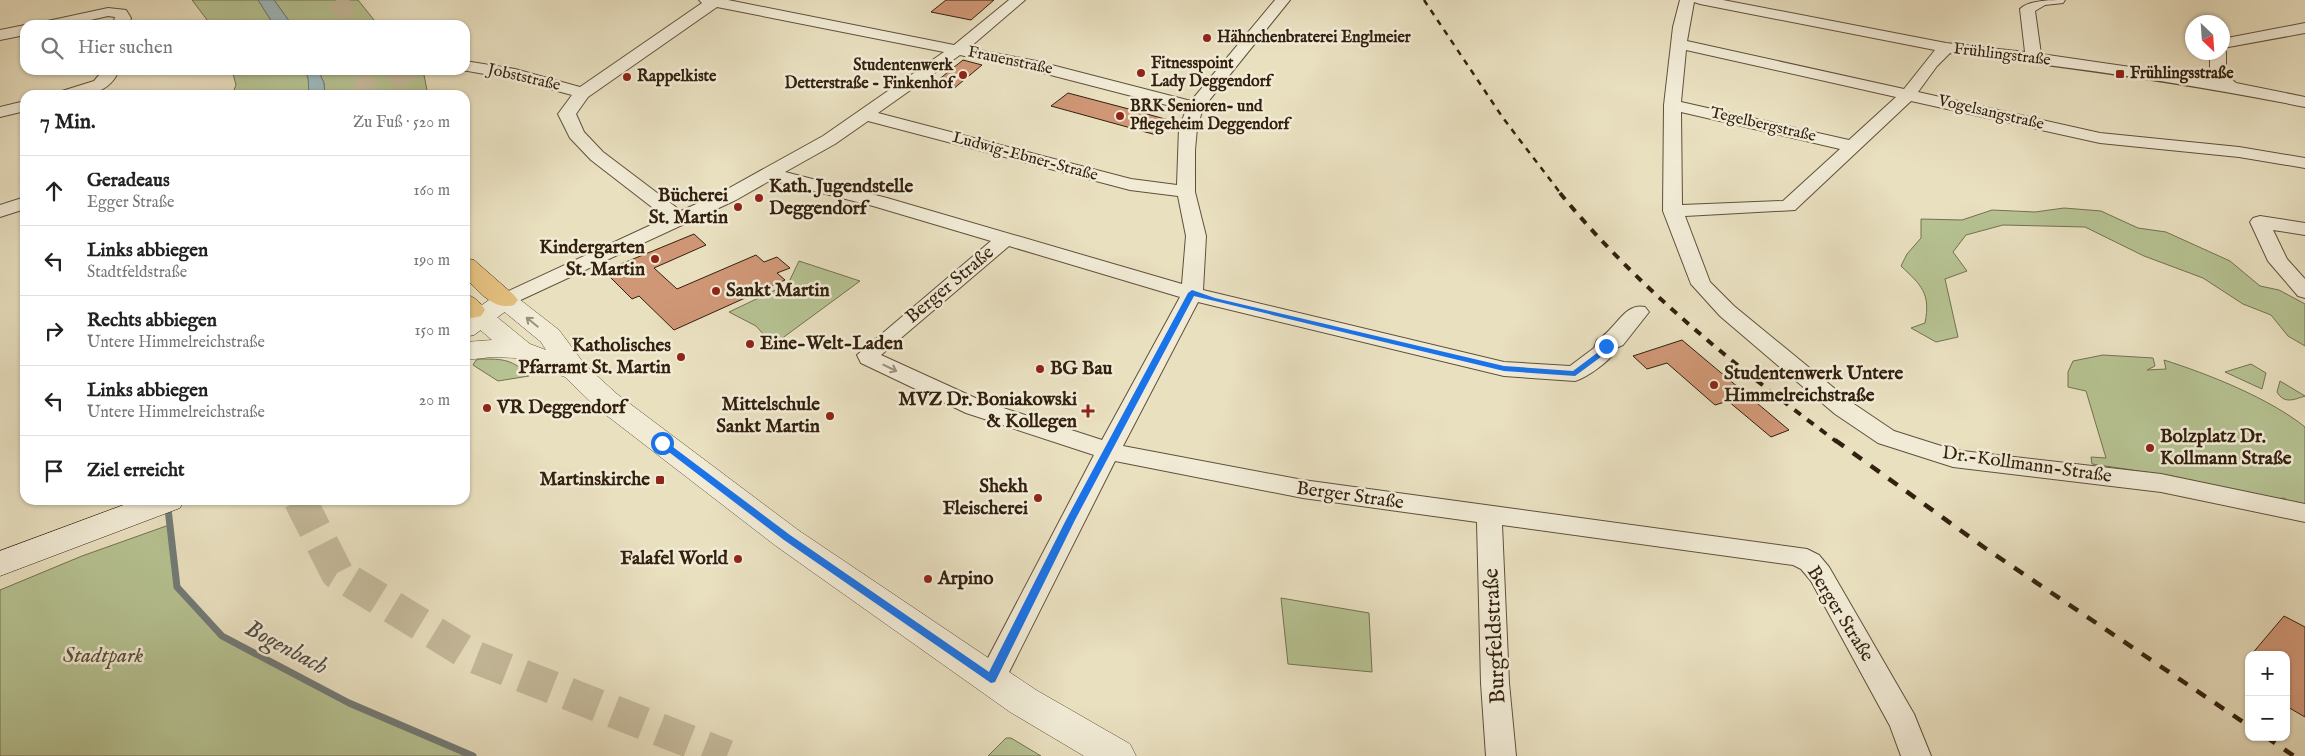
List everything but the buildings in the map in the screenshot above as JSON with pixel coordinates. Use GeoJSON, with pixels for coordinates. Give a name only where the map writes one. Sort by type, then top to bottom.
{"type":"FeatureCollection","features":[{"type":"Feature","properties":{"kind":"highway"},"geometry":{"type":"LineString","coordinates":[[470,269],[505,300]]}},
{"type":"Feature","properties":{"kind":"street"},"geometry":{"type":"LineString","coordinates":[[470,314],[505,300],[680,219],[770,174],[829,140],[866,115],[957,50],[1018,0]]}},
{"type":"Feature","properties":{"kind":"street"},"geometry":{"type":"LineString","coordinates":[[991,679],[1108,450],[1192,293],[1196,236],[1186,192],[1188,128],[1195,107],[1283,0]]}},
{"type":"Feature","properties":{"kind":"street"},"geometry":{"type":"LineString","coordinates":[[1673,211],[1672,105],[1679,44],[1687,0]]}},
{"type":"Feature","properties":{"kind":"street","name":"Frühlingstraße"},"geometry":{"type":"LineString","coordinates":[[1700,0],[1946,48],[2034,58],[2231,87],[2305,102]]}},
{"type":"Feature","properties":{"kind":"street"},"geometry":{"type":"LineString","coordinates":[[2034,58],[2027,9],[2042,1],[2058,0]]}},
{"type":"Feature","properties":{"kind":"street"},"geometry":{"type":"LineString","coordinates":[[680,219],[597,156],[576,134],[567,114],[582,92],[712,1]]}},
{"type":"Feature","properties":{"kind":"street","name":"Frauenstraße"},"geometry":{"type":"LineString","coordinates":[[712,1],[1045,68],[1195,107]]}},
{"type":"Feature","properties":{"kind":"street"},"geometry":{"type":"LineString","coordinates":[[71,20],[108,12],[121,12],[122,20]]}},
{"type":"Feature","properties":{"kind":"street"},"geometry":{"type":"LineString","coordinates":[[2230,42],[2305,28]]}},
{"type":"Feature","properties":{"kind":"street"},"geometry":{"type":"LineString","coordinates":[[0,36],[20,31]]}},
{"type":"Feature","properties":{"kind":"street","name":"Vogelsangstraße"},"geometry":{"type":"LineString","coordinates":[[1679,44],[2100,138],[2239,152],[2305,163]]}},
{"type":"Feature","properties":{"kind":"street","name":"Tegelbergstraße"},"geometry":{"type":"LineString","coordinates":[[1673,211],[1788,206],[1854,147],[1908,95],[1931,63],[1946,48]]}},
{"type":"Feature","properties":{"kind":"street"},"geometry":{"type":"LineString","coordinates":[[2218,60],[2218,75],[2231,87]]}},
{"type":"Feature","properties":{"kind":"street","name":"Jobststraße"},"geometry":{"type":"LineString","coordinates":[[470,67],[515,74],[582,92]]}},
{"type":"Feature","properties":{"kind":"street"},"geometry":{"type":"LineString","coordinates":[[86,90],[100,86],[109,75]]}},
{"type":"Feature","properties":{"kind":"street","name":"Tegelbergstraße"},"geometry":{"type":"LineString","coordinates":[[1672,105],[1762,124],[1854,147]]}},
{"type":"Feature","properties":{"kind":"street"},"geometry":{"type":"LineString","coordinates":[[0,112],[20,107]]}},
{"type":"Feature","properties":{"kind":"street","name":"Ludwig-Ebner-Straße"},"geometry":{"type":"LineString","coordinates":[[866,115],[1130,184],[1186,192]]}},
{"type":"Feature","properties":{"kind":"street"},"geometry":{"type":"LineString","coordinates":[[770,174],[880,202],[1213,300],[1504,369],[1575,374],[1605,351],[1606,346],[1615,340],[1638,312]]}},
{"type":"Feature","properties":{"kind":"street"},"geometry":{"type":"LineString","coordinates":[[0,211],[20,205]]}},
{"type":"Feature","properties":{"kind":"street","name":"Dr.-Kollmann-Straße"},"geometry":{"type":"LineString","coordinates":[[1673,211],[1701,284],[1727,311],[1843,408],[1886,437],[1953,458],[2161,483],[2305,512]]}},
{"type":"Feature","properties":{"kind":"street"},"geometry":{"type":"LineString","coordinates":[[2305,228],[2260,222],[2278,261],[2305,292]]}},
{"type":"Feature","properties":{"kind":"street","name":"Berger Straße"},"geometry":{"type":"LineString","coordinates":[[1005,239],[868,356],[948,397],[1033,428],[1152,462],[1293,488],[1798,556],[1810,562],[1820,574],[1904,723],[1916,756]]}},
{"type":"Feature","properties":{"kind":"street"},"geometry":{"type":"LineString","coordinates":[[505,300],[550,336],[575,371],[615,407],[787,538],[1023,701],[1117,756]]}},
{"type":"Feature","properties":{"kind":"street"},"geometry":{"type":"LineString","coordinates":[[470,314],[520,350],[575,371]]}},
{"type":"Feature","properties":{"kind":"street"},"geometry":{"type":"LineString","coordinates":[[470,350],[492,348],[520,350]]}},
{"type":"Feature","properties":{"kind":"street"},"geometry":{"type":"LineString","coordinates":[[5,560],[93,529],[150,505]]}},
{"type":"Feature","properties":{"kind":"street","name":"Burgfeldstraße"},"geometry":{"type":"LineString","coordinates":[[1489,515],[1495,683],[1501,756]]}},
{"type":"Feature","properties":{"kind":"green space"},"geometry":{"type":"Polygon","coordinates":[[[192,0],[258,0],[271,20],[207,20],[192,0]]]}},
{"type":"Feature","properties":{"kind":"green space"},"geometry":{"type":"Polygon","coordinates":[[[274,0],[358,0],[374,20],[288,20],[274,0]]]}},
{"type":"Feature","properties":{"kind":"green space"},"geometry":{"type":"Polygon","coordinates":[[[233,75],[307,75],[310,90],[234,90],[236,85],[233,75]]]}},
{"type":"Feature","properties":{"kind":"green space"},"geometry":{"type":"Polygon","coordinates":[[[320,75],[424,75],[427,90],[325,90],[320,75]]]}},
{"type":"Feature","properties":{"kind":"green space"},"geometry":{"type":"Polygon","coordinates":[[[2064,208],[2101,211],[2138,228],[2166,232],[2230,261],[2260,286],[2279,290],[2305,304],[2305,346],[2288,336],[2271,315],[2243,304],[2203,278],[2144,256],[2085,227],[2003,225],[1966,235],[1953,252],[1967,271],[1945,279],[1958,337],[1936,342],[1911,328],[1925,323],[1927,304],[1919,284],[1901,266],[1907,254],[1921,238],[1921,219],[1962,220],[1992,210],[2035,212],[2064,208]]]}},
{"type":"Feature","properties":{"kind":"green space"},"geometry":{"type":"Polygon","coordinates":[[[799,261],[860,281],[773,345],[756,326],[729,312],[788,284],[799,261]]]}},
{"type":"Feature","properties":{"kind":"green space"},"geometry":{"type":"Polygon","coordinates":[[[2103,355],[2153,358],[2155,366],[2147,370],[2166,369],[2164,360],[2181,366],[2238,388],[2274,406],[2305,427],[2305,508],[2285,502],[2285,498],[2273,499],[2172,476],[2092,464],[2091,457],[2106,458],[2086,391],[2068,387],[2068,372],[2073,361],[2103,355]]]}},
{"type":"Feature","properties":{"kind":"green space"},"geometry":{"type":"Polygon","coordinates":[[[476,360],[507,361],[518,366],[529,376],[498,381],[473,365],[476,360]]]}},
{"type":"Feature","properties":{"kind":"green space"},"geometry":{"type":"Polygon","coordinates":[[[2251,364],[2266,373],[2262,389],[2225,372],[2251,364]]]}},
{"type":"Feature","properties":{"kind":"green space"},"geometry":{"type":"Polygon","coordinates":[[[2280,381],[2305,396],[2286,400],[2277,392],[2280,381]]]}},
{"type":"Feature","properties":{"kind":"green space","name":"Stadtpark"},"geometry":{"type":"Polygon","coordinates":[[[169,525],[177,587],[222,636],[349,703],[473,756],[0,756],[0,590],[82,556],[169,525]]]}},
{"type":"Feature","properties":{"kind":"green space"},"geometry":{"type":"Polygon","coordinates":[[[1281,598],[1369,613],[1372,672],[1288,664],[1281,598]]]}},
{"type":"Feature","properties":{"kind":"green space"},"geometry":{"type":"Polygon","coordinates":[[[1006,738],[1011,738],[1041,756],[988,756],[1006,738]]]}},
{"type":"Feature","properties":{"kind":"water"},"geometry":{"type":"Polygon","coordinates":[[[258,0],[274,0],[288,20],[271,20],[258,0]]]}},
{"type":"Feature","properties":{"kind":"water"},"geometry":{"type":"Polygon","coordinates":[[[307,75],[320,75],[325,90],[309,90],[307,75]]]}},
{"type":"Feature","properties":{"kind":"waterway","name":"Bogenbach"},"geometry":{"type":"LineString","coordinates":[[168,505],[177,587],[222,636],[349,703],[473,756]]}},
{"type":"Feature","properties":{"kind":"tunnel"},"geometry":{"type":"LineString","coordinates":[[337,0],[351,20]]}},
{"type":"Feature","properties":{"kind":"tunnel"},"geometry":{"type":"LineString","coordinates":[[363,90],[370,75]]}},
{"type":"Feature","properties":{"kind":"tunnel"},"geometry":{"type":"LineString","coordinates":[[398,75],[406,82],[410,90]]}},
{"type":"Feature","properties":{"kind":"tunnel"},"geometry":{"type":"LineString","coordinates":[[303,505],[337,573],[472,656],[727,756]]}},
{"type":"Feature","properties":{"kind":"railway"},"geometry":{"type":"LineString","coordinates":[[1424,0],[1503,118],[1561,194]]}},
{"type":"Feature","properties":{"kind":"railway"},"geometry":{"type":"LineString","coordinates":[[1560,193],[1622,262],[1691,326],[1726,356],[1837,442]]}},
{"type":"Feature","properties":{"kind":"railway"},"geometry":{"type":"LineString","coordinates":[[1835,440],[1985,548],[2245,723]]}},
{"type":"Feature","properties":{"kind":"railway"},"geometry":{"type":"LineString","coordinates":[[2272,741],[2294,756]]}},
{"type":"Feature","properties":{"kind":"place","name":"Hähnchenbraterei Englmeier"},"geometry":{"type":"Point","coordinates":[1207,38]}},
{"type":"Feature","properties":{"kind":"place","name":"Fitnesspoint Lady Deggendorf"},"geometry":{"type":"Point","coordinates":[1141,73]}},
{"type":"Feature","properties":{"kind":"place","name":"Frühlingsstraße"},"geometry":{"type":"Point","coordinates":[2120,74]}},
{"type":"Feature","properties":{"kind":"place","name":"Studentenwerk Detterstraße - Finkenhof"},"geometry":{"type":"Point","coordinates":[963,75]}},
{"type":"Feature","properties":{"kind":"place","name":"Rappelkiste"},"geometry":{"type":"Point","coordinates":[627,77]}},
{"type":"Feature","properties":{"kind":"place","name":"BRK Senioren- und Pflegeheim Deggendorf"},"geometry":{"type":"Point","coordinates":[1120,116]}},
{"type":"Feature","properties":{"kind":"place","name":"Kath. Jugendstelle Deggendorf"},"geometry":{"type":"Point","coordinates":[759,198]}},
{"type":"Feature","properties":{"kind":"place","name":"Bücherei St. Martin"},"geometry":{"type":"Point","coordinates":[738,207]}},
{"type":"Feature","properties":{"kind":"place","name":"Kindergarten St. Martin"},"geometry":{"type":"Point","coordinates":[655,259]}},
{"type":"Feature","properties":{"kind":"place","name":"Sankt Martin"},"geometry":{"type":"Point","coordinates":[716,291]}},
{"type":"Feature","properties":{"kind":"place","name":"Eine-Welt-Laden"},"geometry":{"type":"Point","coordinates":[750,344]}},
{"type":"Feature","properties":{"kind":"place","name":"Katholisches Pfarramt St. Martin"},"geometry":{"type":"Point","coordinates":[681,357]}},
{"type":"Feature","properties":{"kind":"place","name":"BG Bau"},"geometry":{"type":"Point","coordinates":[1040,369]}},
{"type":"Feature","properties":{"kind":"place","name":"Studentenwerk Untere Himmelreichstraße"},"geometry":{"type":"Point","coordinates":[1714,385]}},
{"type":"Feature","properties":{"kind":"place","name":"VR Deggendorf"},"geometry":{"type":"Point","coordinates":[487,408]}},
{"type":"Feature","properties":{"kind":"place","name":"MVZ Dr. Boniakowski & Kollegen"},"geometry":{"type":"Point","coordinates":[1088,411]}},
{"type":"Feature","properties":{"kind":"place","name":"Mittelschule Sankt Martin"},"geometry":{"type":"Point","coordinates":[830,416]}},
{"type":"Feature","properties":{"kind":"place","name":"Bolzplatz Dr. Kollmann Straße"},"geometry":{"type":"Point","coordinates":[2150,448]}},
{"type":"Feature","properties":{"kind":"place","name":"Martinskirche"},"geometry":{"type":"Point","coordinates":[660,480]}},
{"type":"Feature","properties":{"kind":"place","name":"Shekh Fleischerei"},"geometry":{"type":"Point","coordinates":[1038,498]}},
{"type":"Feature","properties":{"kind":"place","name":"Falafel World"},"geometry":{"type":"Point","coordinates":[738,559]}},
{"type":"Feature","properties":{"kind":"place","name":"Arpino"},"geometry":{"type":"Point","coordinates":[928,579]}},
{"type":"Feature","properties":{"kind":"route"},"geometry":{"type":"LineString","coordinates":[[662,443],[787,538],[991,679],[1070,520],[1192,293],[1213,300],[1504,369],[1575,374],[1605,351],[1606,346]]}}]}
